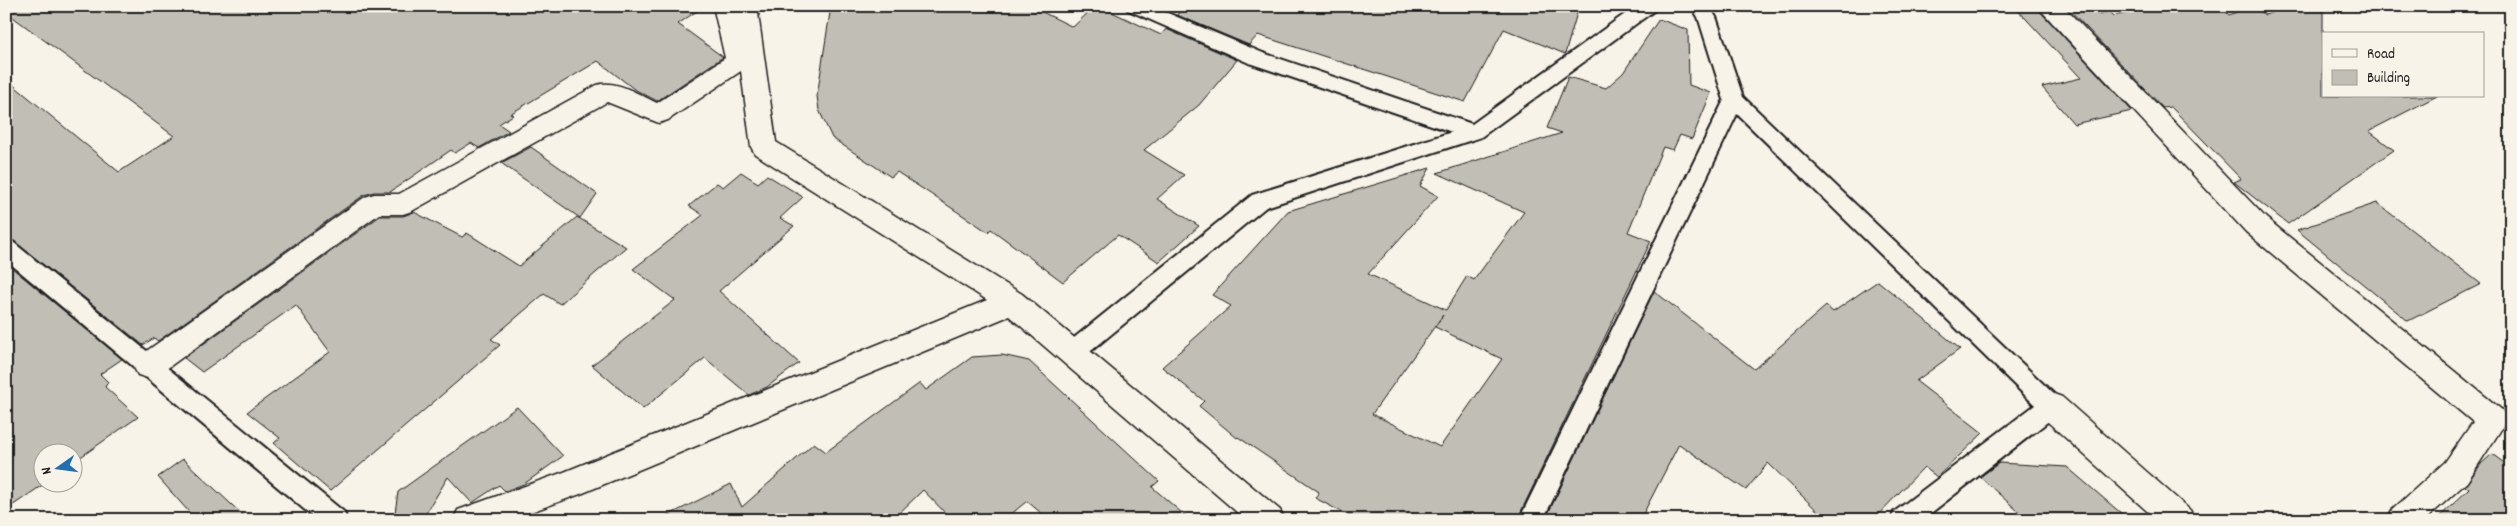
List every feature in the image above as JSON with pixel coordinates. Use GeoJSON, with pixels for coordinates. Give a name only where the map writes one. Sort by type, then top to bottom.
{"type":"FeatureCollection","features":[{"type":"Feature","properties":{"kind":"street"},"geometry":{"type":"LineString","coordinates":[[148,366],[374,204],[403,204],[606,91],[659,114],[738,61],[725,6]]}},
{"type":"Feature","properties":{"kind":"street"},"geometry":{"type":"LineString","coordinates":[[745,6],[764,147],[1012,302],[1072,352],[1254,515]]}},
{"type":"Feature","properties":{"kind":"street"},"geometry":{"type":"LineString","coordinates":[[2049,6],[2256,225],[2491,419],[2456,472],[2403,520]]}},
{"type":"Feature","properties":{"kind":"street"},"geometry":{"type":"LineString","coordinates":[[469,520],[572,483],[1012,302]]}},
{"type":"Feature","properties":{"kind":"street"},"geometry":{"type":"LineString","coordinates":[[2051,406],[2179,520]]}},
{"type":"Feature","properties":{"kind":"lane"},"geometry":{"type":"LineString","coordinates":[[1134,6],[1256,58],[1474,132]]}},
{"type":"Feature","properties":{"kind":"lane"},"geometry":{"type":"LineString","coordinates":[[1072,352],[1259,201],[1474,132],[1649,6]]}},
{"type":"Feature","properties":{"kind":"lane"},"geometry":{"type":"LineString","coordinates":[[1700,6],[1708,17],[1734,100],[2051,406],[1903,520]]}},
{"type":"Feature","properties":{"kind":"lane"},"geometry":{"type":"LineString","coordinates":[[1531,520],[1734,100]]}},
{"type":"Feature","properties":{"kind":"lane"},"geometry":{"type":"LineString","coordinates":[[6,248],[335,520]]}},
{"type":"Feature","properties":{"kind":"building"},"geometry":{"type":"Polygon","coordinates":[[[6,6],[704,6],[678,24],[723,57],[657,101],[634,89],[598,61],[510,114],[513,115],[499,124],[509,131],[479,148],[471,143],[455,153],[451,150],[390,192],[374,192],[364,195],[158,341],[154,338],[143,345],[14,241],[6,238],[6,79],[119,172],[174,136],[6,12],[6,6]]]}},
{"type":"Feature","properties":{"kind":"building"},"geometry":{"type":"Polygon","coordinates":[[[831,6],[1030,6],[1073,27],[1095,6],[1099,6],[1161,35],[1166,29],[1237,60],[1199,105],[1144,150],[1184,175],[1157,199],[1199,226],[1159,262],[1118,235],[1063,282],[991,229],[988,232],[897,172],[891,177],[832,138],[819,110],[817,96],[831,6]]]}},
{"type":"Feature","properties":{"kind":"building"},"geometry":{"type":"Polygon","coordinates":[[[1183,6],[1579,6],[1565,54],[1504,29],[1465,102],[1258,35],[1249,45],[1177,15],[1183,6]]]}},
{"type":"Feature","properties":{"kind":"building"},"geometry":{"type":"Polygon","coordinates":[[[2014,6],[2035,6],[2132,111],[2074,124],[2042,87],[2081,78],[2014,6]]]}},
{"type":"Feature","properties":{"kind":"building"},"geometry":{"type":"Polygon","coordinates":[[[2066,6],[2088,6],[2096,14],[2109,12],[2113,16],[2163,6],[2220,6],[2229,15],[2252,6],[2265,15],[2290,6],[2323,6],[2322,98],[2433,98],[2369,131],[2394,150],[2288,224],[2234,182],[2241,179],[2171,107],[2163,108],[2066,6]]]}},
{"type":"Feature","properties":{"kind":"building"},"geometry":{"type":"Polygon","coordinates":[[[1659,19],[1688,30],[1689,85],[1711,93],[1692,139],[1680,135],[1673,150],[1663,147],[1628,232],[1651,241],[1517,520],[1357,520],[1315,498],[1319,492],[1237,438],[1199,406],[1204,401],[1162,367],[1231,306],[1212,295],[1288,211],[1430,168],[1420,186],[1438,196],[1368,274],[1446,310],[1467,276],[1474,280],[1524,212],[1437,173],[1562,133],[1547,128],[1568,77],[1606,88],[1623,73],[1659,19]],[[1443,315],[1372,414],[1440,447],[1502,359],[1435,327],[1443,315]]]}},
{"type":"Feature","properties":{"kind":"building"},"geometry":{"type":"Polygon","coordinates":[[[531,147],[597,194],[580,218],[501,163],[531,147]]]}},
{"type":"Feature","properties":{"kind":"building"},"geometry":{"type":"Polygon","coordinates":[[[741,172],[758,183],[767,175],[803,197],[780,218],[794,226],[719,291],[799,363],[767,387],[749,395],[705,358],[643,409],[592,365],[675,300],[633,269],[703,215],[689,206],[717,183],[723,187],[741,172]]]}},
{"type":"Feature","properties":{"kind":"building"},"geometry":{"type":"Polygon","coordinates":[[[2377,203],[2481,284],[2408,321],[2297,230],[2377,203]]]}},
{"type":"Feature","properties":{"kind":"building"},"geometry":{"type":"Polygon","coordinates":[[[414,212],[462,237],[467,233],[519,266],[577,217],[626,247],[560,304],[544,294],[491,339],[500,345],[330,491],[274,443],[280,438],[247,412],[330,352],[296,305],[202,372],[184,358],[380,216],[403,216],[414,212]]]}},
{"type":"Feature","properties":{"kind":"building"},"geometry":{"type":"Polygon","coordinates":[[[6,263],[122,359],[100,374],[108,382],[105,387],[138,417],[82,456],[82,444],[32,444],[32,492],[6,510],[6,263]]]}},
{"type":"Feature","properties":{"kind":"building"},"geometry":{"type":"Polygon","coordinates":[[[1878,281],[1960,349],[1916,381],[1983,433],[1937,477],[1924,467],[1873,520],[1827,520],[1768,463],[1746,490],[1679,444],[1640,520],[1545,520],[1654,291],[1754,369],[1826,306],[1833,312],[1878,281]]]}},
{"type":"Feature","properties":{"kind":"building"},"geometry":{"type":"Polygon","coordinates":[[[1002,355],[1029,361],[1159,481],[1152,487],[1190,520],[1049,520],[1027,501],[1004,520],[952,520],[923,490],[892,520],[659,520],[731,484],[742,507],[814,443],[826,452],[920,383],[926,390],[972,357],[1002,355]]]}},
{"type":"Feature","properties":{"kind":"building"},"geometry":{"type":"Polygon","coordinates":[[[517,407],[563,456],[524,484],[505,491],[499,485],[472,503],[448,477],[422,520],[394,520],[398,492],[517,407]]]}},
{"type":"Feature","properties":{"kind":"building"},"geometry":{"type":"Polygon","coordinates":[[[2492,454],[2511,468],[2511,520],[2436,520],[2469,489],[2465,486],[2481,464],[2492,454]]]}},
{"type":"Feature","properties":{"kind":"building"},"geometry":{"type":"Polygon","coordinates":[[[183,459],[248,520],[196,520],[158,477],[183,459]]]}},
{"type":"Feature","properties":{"kind":"building"},"geometry":{"type":"Polygon","coordinates":[[[1999,463],[2067,467],[2129,520],[2028,520],[1980,477],[1999,463]]]}}]}
